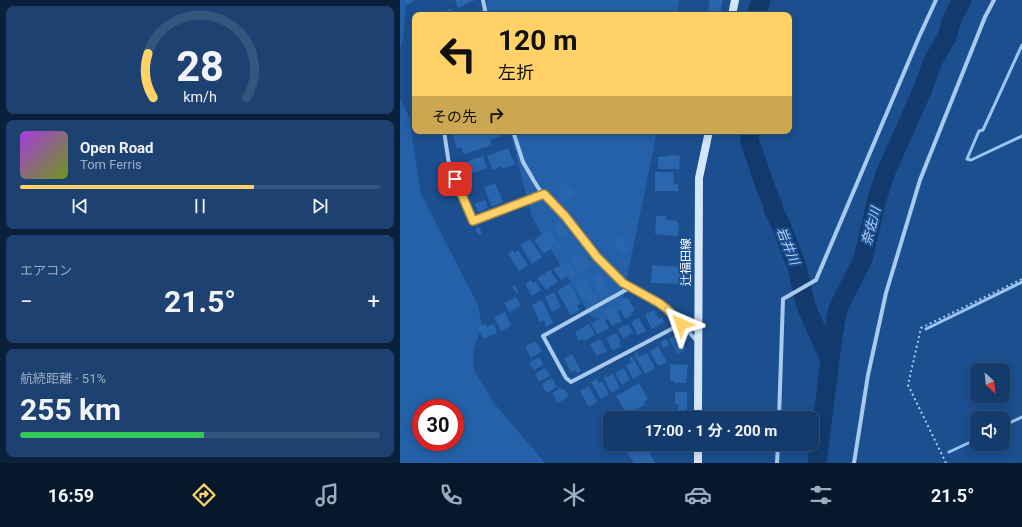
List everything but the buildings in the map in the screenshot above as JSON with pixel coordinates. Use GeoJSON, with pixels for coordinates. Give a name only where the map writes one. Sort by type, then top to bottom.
{"type":"FeatureCollection","features":[{"type":"Feature","properties":{"kind":"main road"},"geometry":{"type":"LineString","coordinates":[[733,12],[735,0]]}},
{"type":"Feature","properties":{"kind":"main road","name":"辻福田線"},"geometry":{"type":"LineString","coordinates":[[698,411],[698,178],[708,134]]}},
{"type":"Feature","properties":{"kind":"main road"},"geometry":{"type":"LineString","coordinates":[[698,451],[698,463]]}},
{"type":"Feature","properties":{"kind":"street"},"geometry":{"type":"LineString","coordinates":[[483,0],[485,12]]}},
{"type":"Feature","properties":{"kind":"street"},"geometry":{"type":"LineString","coordinates":[[779,411],[783,299],[816,280],[871,148],[936,0]]}},
{"type":"Feature","properties":{"kind":"street"},"geometry":{"type":"LineString","coordinates":[[854,463],[868,375],[885,300],[918,187],[994,0]]}},
{"type":"Feature","properties":{"kind":"street"},"geometry":{"type":"LineString","coordinates":[[444,134],[449,164],[473,221],[544,194]]}},
{"type":"Feature","properties":{"kind":"street"},"geometry":{"type":"LineString","coordinates":[[514,134],[523,162],[534,181],[565,216],[597,257],[623,283],[667,309],[697,341]]}},
{"type":"Feature","properties":{"kind":"street"},"geometry":{"type":"LineString","coordinates":[[631,287],[543,336],[566,378],[571,382],[681,324]]}},
{"type":"Feature","properties":{"kind":"street"},"geometry":{"type":"LineString","coordinates":[[777,463],[778,451]]}},
{"type":"Feature","properties":{"kind":"path"},"geometry":{"type":"LineString","coordinates":[[946,463],[908,385],[921,328],[1022,279]]}},
{"type":"Feature","properties":{"kind":"shaded area"},"geometry":{"type":"Polygon","coordinates":[[[400,0],[406,0],[403,40],[400,48],[400,0]]]}},
{"type":"Feature","properties":{"kind":"shaded area"},"geometry":{"type":"Polygon","coordinates":[[[487,0],[679,0],[677,12],[487,12],[487,0]]]}},
{"type":"Feature","properties":{"kind":"shaded area"},"geometry":{"type":"Polygon","coordinates":[[[400,99],[409,117],[421,194],[478,305],[482,326],[474,349],[473,368],[494,403],[545,463],[400,463],[400,99]]]}},
{"type":"Feature","properties":{"kind":"shaded area"},"geometry":{"type":"Polygon","coordinates":[[[511,134],[656,134],[622,303],[615,319],[604,320],[590,316],[532,217],[511,134]]]}},
{"type":"Feature","properties":{"kind":"waterway","name":"岩井川"},"geometry":{"type":"LineString","coordinates":[[757,12],[761,0]]}},
{"type":"Feature","properties":{"kind":"waterway","name":"奈佐川"},"geometry":{"type":"LineString","coordinates":[[817,463],[838,308],[863,259],[877,199],[885,174],[922,91],[933,61],[947,37],[952,19],[962,0]]}},
{"type":"Feature","properties":{"kind":"waterway"},"geometry":{"type":"LineString","coordinates":[[1022,45],[983,130],[979,131],[967,159],[971,160],[1022,136]]}},
{"type":"Feature","properties":{"kind":"waterway","name":"岩井川"},"geometry":{"type":"LineString","coordinates":[[749,134],[750,142],[773,205],[773,209],[781,225],[797,267],[806,306],[829,358]]}},
{"type":"Feature","properties":{"kind":"waterway"},"geometry":{"type":"LineString","coordinates":[[926,329],[1022,282]]}},
{"type":"Feature","properties":{"kind":"waterway"},"geometry":{"type":"LineString","coordinates":[[1010,423],[1022,417]]}},
{"type":"Feature","properties":{"kind":"waterway"},"geometry":{"type":"LineString","coordinates":[[949,452],[970,442]]}},
{"type":"Feature","properties":{"kind":"route"},"geometry":{"type":"LineString","coordinates":[[455,179],[473,221],[544,194],[565,216],[582,240],[597,257],[623,283],[659,303],[681,324]]}}]}
